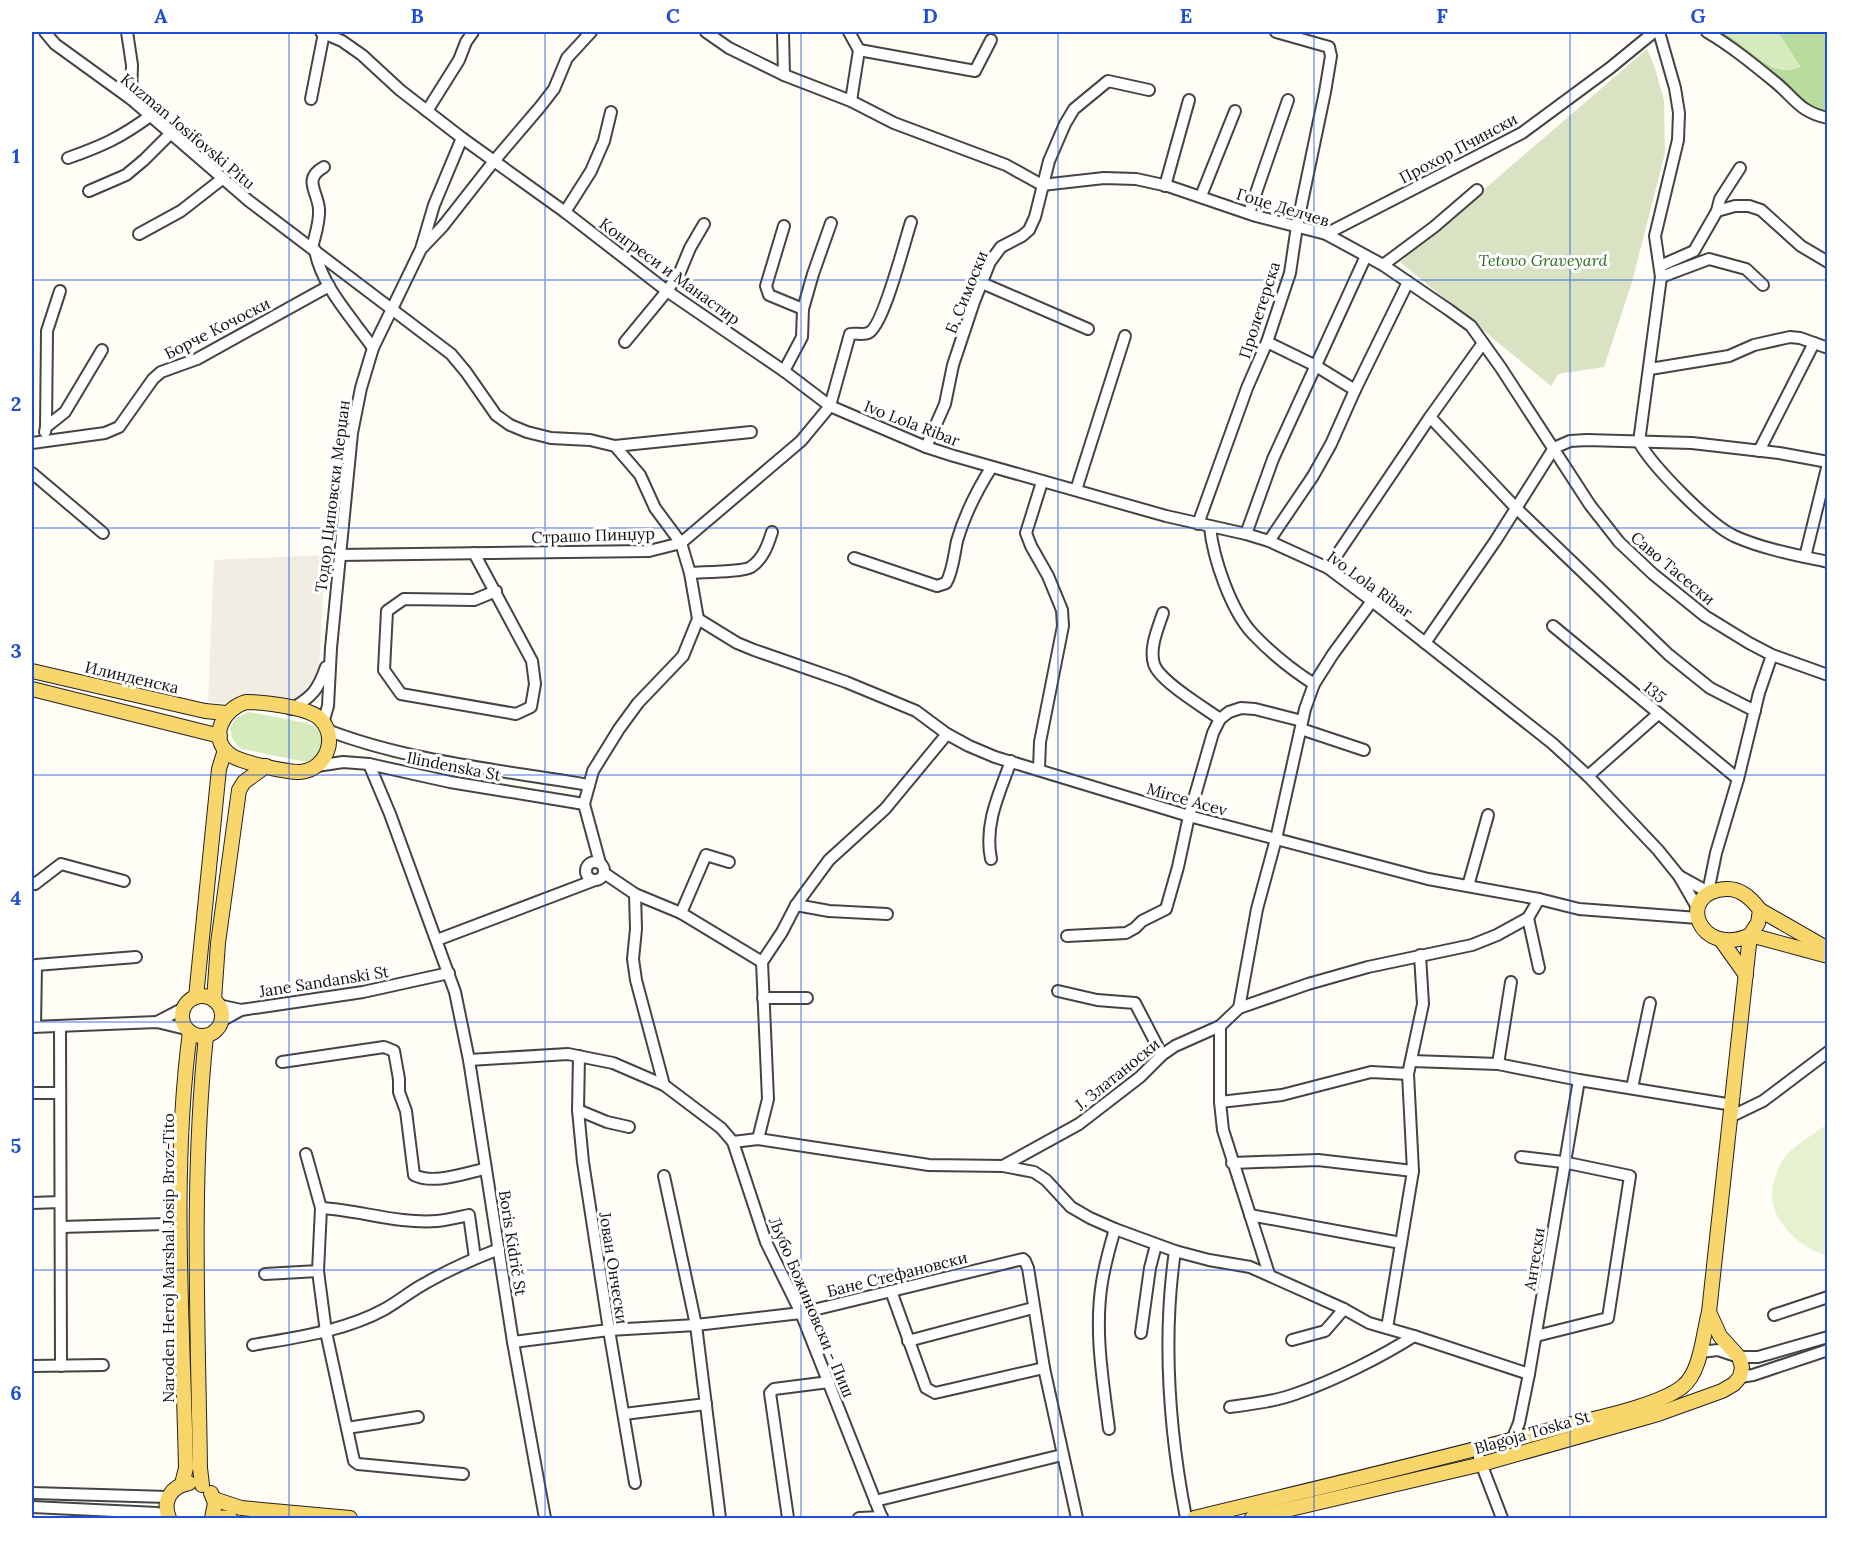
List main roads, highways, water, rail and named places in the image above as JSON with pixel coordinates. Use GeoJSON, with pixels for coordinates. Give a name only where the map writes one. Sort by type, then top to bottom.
{"type":"FeatureCollection","features":[{"type":"Feature","properties":{"kind":"main road","name":"Илинденска"},"geometry":{"type":"LineString","coordinates":[[32,671],[205,711],[226,713],[246,702],[291,709],[311,714],[325,727],[329,746],[327,753],[317,766],[303,772],[266,766]]}},
{"type":"Feature","properties":{"kind":"main road"},"geometry":{"type":"LineString","coordinates":[[32,689],[220,736]]}},
{"type":"Feature","properties":{"kind":"main road"},"geometry":{"type":"LineString","coordinates":[[226,713],[220,728],[225,750],[238,760],[266,766]]}},
{"type":"Feature","properties":{"kind":"main road"},"geometry":{"type":"LineString","coordinates":[[216,1002],[206,996],[196,997],[219,769],[225,750]]}},
{"type":"Feature","properties":{"kind":"main road"},"geometry":{"type":"LineString","coordinates":[[188,1031],[206,1036],[216,1031],[221,1021],[222,1015],[216,1002],[219,943],[239,790],[244,782],[266,766]]}},
{"type":"Feature","properties":{"kind":"main road"},"geometry":{"type":"LineString","coordinates":[[1827,949],[1760,910],[1747,895],[1732,888],[1716,889],[1708,892],[1702,898],[1698,913],[1699,924],[1706,932],[1721,940],[1738,941],[1750,935],[1827,956]]}},
{"type":"Feature","properties":{"kind":"main road"},"geometry":{"type":"LineString","coordinates":[[1709,1395],[1692,1377],[1709,1312],[1750,935],[1758,923],[1760,910]]}},
{"type":"Feature","properties":{"kind":"main road"},"geometry":{"type":"LineString","coordinates":[[1721,940],[1746,975]]}},
{"type":"Feature","properties":{"kind":"main road","name":"Naroden Heroj Marshal Josip Broz-Tito"},"geometry":{"type":"LineString","coordinates":[[182,1484],[186,1468],[180,1224],[182,1131],[188,1031],[183,1023],[183,1010],[186,1004],[196,997]]}},
{"type":"Feature","properties":{"kind":"main road","name":"Naroden Heroj Marshal Josip Broz-Tito"},"geometry":{"type":"LineString","coordinates":[[202,1485],[196,1224],[206,1036]]}},
{"type":"Feature","properties":{"kind":"main road","name":"Blagoja Toska St"},"geometry":{"type":"LineString","coordinates":[[1252,1518],[1482,1464],[1658,1414],[1728,1387],[1740,1377],[1743,1367],[1739,1357],[1720,1336],[1709,1312]]}},
{"type":"Feature","properties":{"kind":"main road","name":"Blagoja Toska St"},"geometry":{"type":"LineString","coordinates":[[1194,1518],[1476,1450],[1644,1405],[1682,1387],[1692,1377]]}},
{"type":"Feature","properties":{"kind":"main road"},"geometry":{"type":"LineString","coordinates":[[169,1517],[166,1506],[168,1497],[174,1489],[192,1482],[202,1485],[211,1493],[215,1508],[213,1518],[230,1518]]}},
{"type":"Feature","properties":{"kind":"main road"},"geometry":{"type":"LineString","coordinates":[[214,1499],[241,1508],[350,1518]]}},
{"type":"Feature","properties":{"kind":"park label","name":"Tetovo Graveyard"},"geometry":{"type":"Point","coordinates":[1543,260]}}]}
